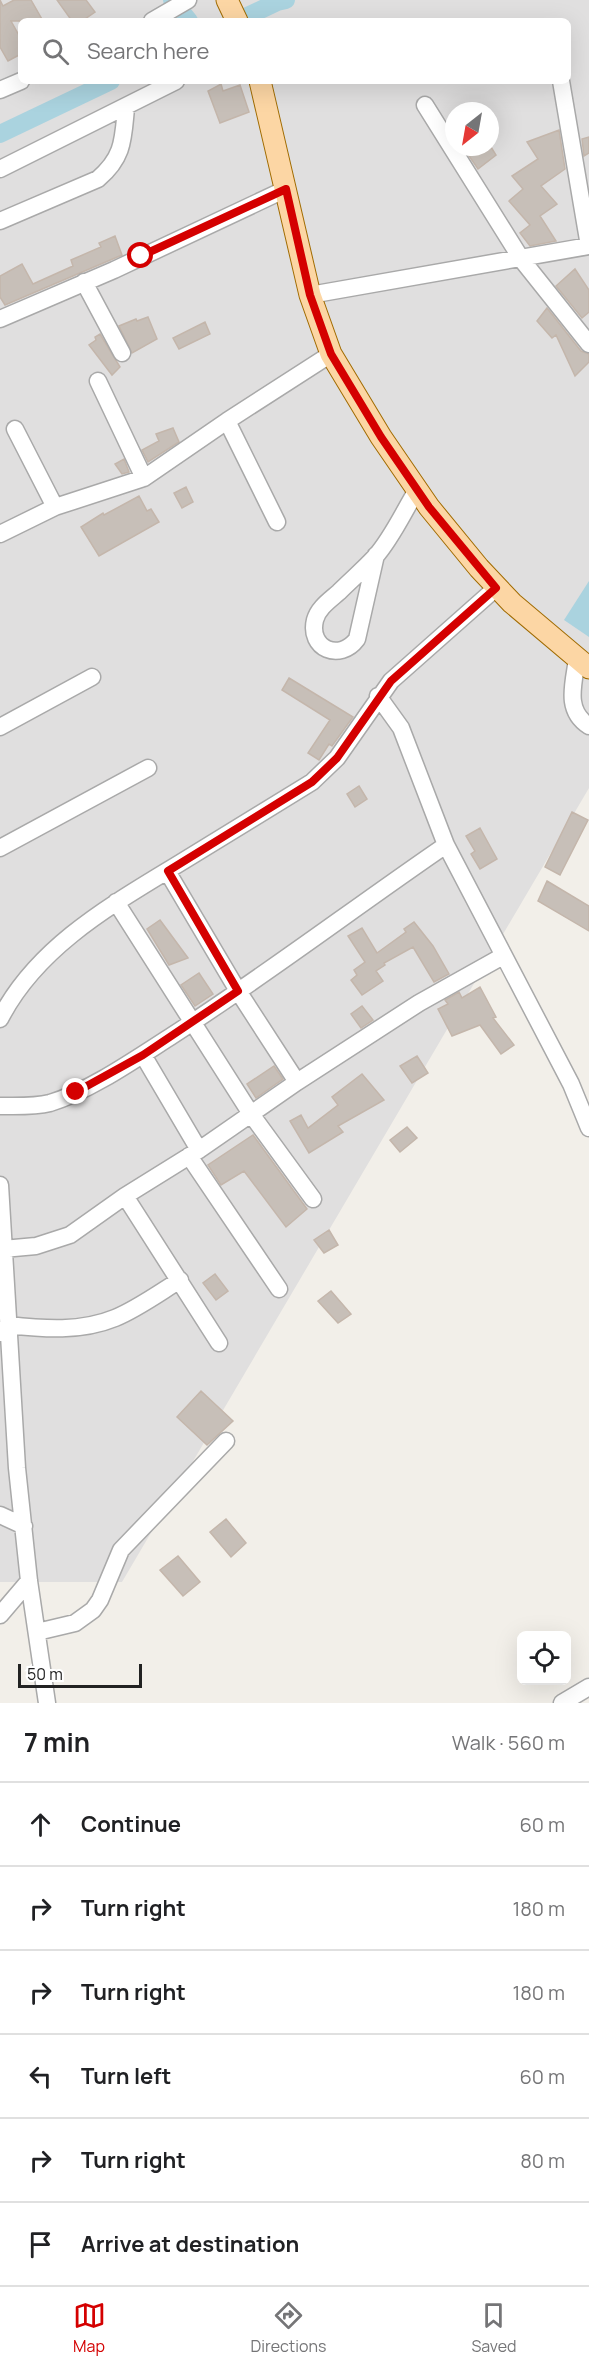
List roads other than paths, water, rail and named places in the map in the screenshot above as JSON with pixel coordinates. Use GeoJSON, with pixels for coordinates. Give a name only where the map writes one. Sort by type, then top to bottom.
{"type":"FeatureCollection","features":[{"type":"Feature","properties":{"kind":"main road"},"geometry":{"type":"LineString","coordinates":[[227,0],[236,18]]}},
{"type":"Feature","properties":{"kind":"main road"},"geometry":{"type":"LineString","coordinates":[[261,84],[310,295],[331,354],[381,437],[417,490],[496,588],[583,663]]}},
{"type":"Feature","properties":{"kind":"street"},"geometry":{"type":"LineString","coordinates":[[157,18],[188,0]]}},
{"type":"Feature","properties":{"kind":"street"},"geometry":{"type":"LineString","coordinates":[[0,90],[18,82]]}},
{"type":"Feature","properties":{"kind":"street"},"geometry":{"type":"LineString","coordinates":[[0,169],[170,84]]}},
{"type":"Feature","properties":{"kind":"street"},"geometry":{"type":"LineString","coordinates":[[310,295],[522,260],[589,246],[562,84]]}},
{"type":"Feature","properties":{"kind":"street"},"geometry":{"type":"LineString","coordinates":[[425,105],[522,260],[589,344]]}},
{"type":"Feature","properties":{"kind":"street"},"geometry":{"type":"LineString","coordinates":[[0,222],[98,179],[112,168],[122,143],[126,108]]}},
{"type":"Feature","properties":{"kind":"street"},"geometry":{"type":"LineString","coordinates":[[0,319],[114,270],[286,189]]}},
{"type":"Feature","properties":{"kind":"street"},"geometry":{"type":"LineString","coordinates":[[84,282],[122,353]]}},
{"type":"Feature","properties":{"kind":"street"},"geometry":{"type":"LineString","coordinates":[[0,534],[56,507],[144,478],[331,354]]}},
{"type":"Feature","properties":{"kind":"street"},"geometry":{"type":"LineString","coordinates":[[98,381],[144,478]]}},
{"type":"Feature","properties":{"kind":"street"},"geometry":{"type":"LineString","coordinates":[[227,421],[277,522]]}},
{"type":"Feature","properties":{"kind":"street"},"geometry":{"type":"LineString","coordinates":[[15,429],[56,507]]}},
{"type":"Feature","properties":{"kind":"street"},"geometry":{"type":"LineString","coordinates":[[376,555],[357,639],[351,648],[343,651],[333,651],[323,647],[314,631],[318,612],[376,555],[417,490]]}},
{"type":"Feature","properties":{"kind":"street"},"geometry":{"type":"LineString","coordinates":[[0,1019],[20,984],[33,968],[52,951],[117,902],[312,782],[337,758],[360,727],[378,696],[410,662],[496,588]]}},
{"type":"Feature","properties":{"kind":"street"},"geometry":{"type":"LineString","coordinates":[[583,663],[572,700],[574,710],[589,726]]}},
{"type":"Feature","properties":{"kind":"street"},"geometry":{"type":"LineString","coordinates":[[0,727],[92,677]]}},
{"type":"Feature","properties":{"kind":"street"},"geometry":{"type":"LineString","coordinates":[[378,696],[401,728],[446,845],[571,1084],[589,1128]]}},
{"type":"Feature","properties":{"kind":"street"},"geometry":{"type":"LineString","coordinates":[[0,848],[148,768]]}},
{"type":"Feature","properties":{"kind":"street"},"geometry":{"type":"LineString","coordinates":[[0,1106],[24,1107],[48,1103],[76,1092],[143,1055],[446,845]]}},
{"type":"Feature","properties":{"kind":"street"},"geometry":{"type":"LineString","coordinates":[[168,871],[238,991],[297,1082]]}},
{"type":"Feature","properties":{"kind":"street"},"geometry":{"type":"LineString","coordinates":[[117,902],[251,1114],[313,1199]]}},
{"type":"Feature","properties":{"kind":"street"},"geometry":{"type":"LineString","coordinates":[[3,1249],[36,1246],[70,1235],[297,1082],[419,1004],[503,956]]}},
{"type":"Feature","properties":{"kind":"street"},"geometry":{"type":"LineString","coordinates":[[143,1055],[194,1153],[279,1289]]}},
{"type":"Feature","properties":{"kind":"street"},"geometry":{"type":"LineString","coordinates":[[0,1185],[4,1329],[29,1581],[47,1703]]}},
{"type":"Feature","properties":{"kind":"street"},"geometry":{"type":"LineString","coordinates":[[125,1196],[219,1343]]}},
{"type":"Feature","properties":{"kind":"street"},"geometry":{"type":"LineString","coordinates":[[4,1329],[83,1327],[115,1318],[180,1280]]}},
{"type":"Feature","properties":{"kind":"street"},"geometry":{"type":"LineString","coordinates":[[37,1632],[75,1623],[93,1610],[100,1600],[121,1550],[226,1440]]}},
{"type":"Feature","properties":{"kind":"street"},"geometry":{"type":"LineString","coordinates":[[0,1515],[24,1526]]}},
{"type":"Feature","properties":{"kind":"street"},"geometry":{"type":"LineString","coordinates":[[0,1615],[29,1581]]}},
{"type":"Feature","properties":{"kind":"street"},"geometry":{"type":"LineString","coordinates":[[562,1703],[589,1687]]}},
{"type":"Feature","properties":{"kind":"water"},"geometry":{"type":"Polygon","coordinates":[[[589,581],[589,637],[564,620],[589,581]]]}},
{"type":"Feature","properties":{"kind":"waterway"},"geometry":{"type":"LineString","coordinates":[[172,0],[187,18]]}},
{"type":"Feature","properties":{"kind":"waterway"},"geometry":{"type":"LineString","coordinates":[[243,18],[286,0]]}},
{"type":"Feature","properties":{"kind":"waterway"},"geometry":{"type":"LineString","coordinates":[[0,134],[105,84]]}}]}
